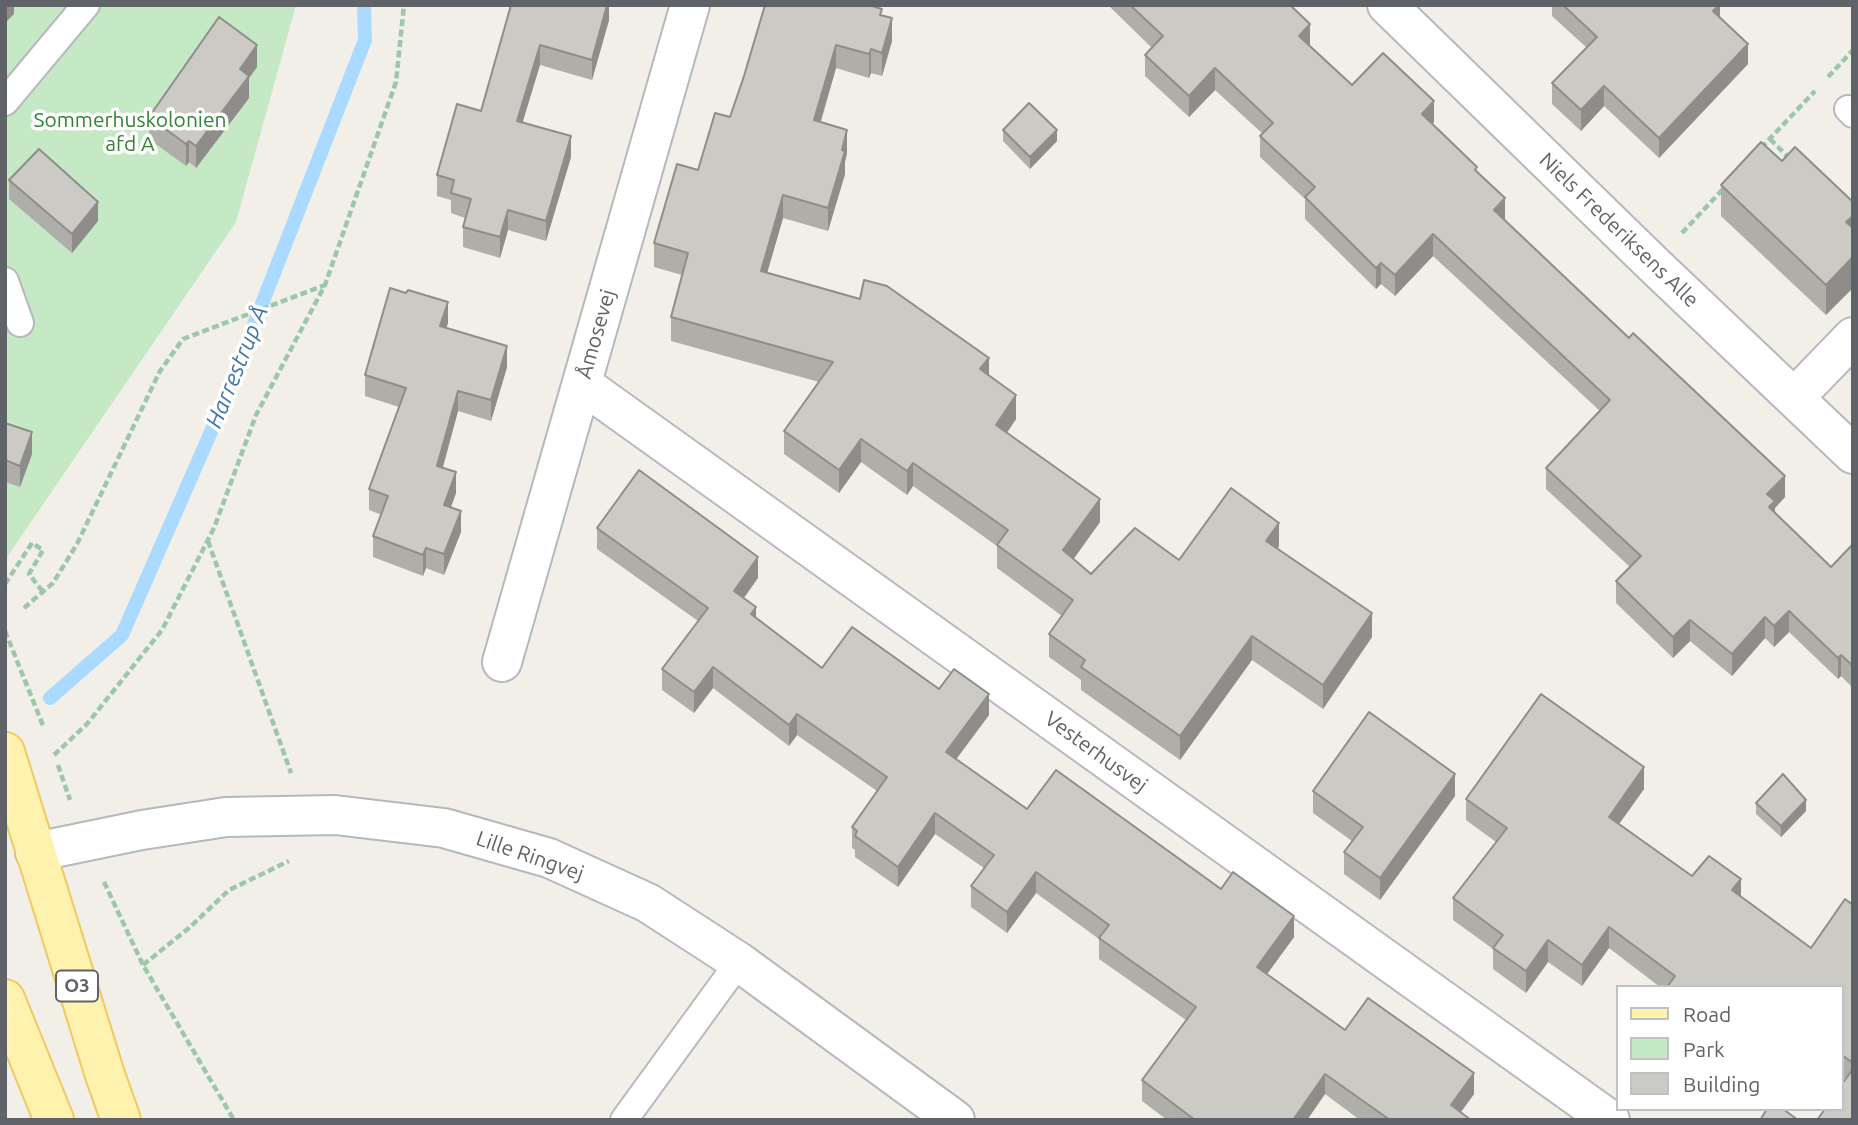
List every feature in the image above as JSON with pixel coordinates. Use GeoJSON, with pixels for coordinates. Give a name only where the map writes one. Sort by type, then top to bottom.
{"type":"FeatureCollection","features":[{"type":"Feature","properties":{"kind":"main road","name":"O3"},"geometry":{"type":"LineString","coordinates":[[5,752],[121,1120]]}},
{"type":"Feature","properties":{"kind":"main road"},"geometry":{"type":"LineString","coordinates":[[5,999],[54,1120]]}},
{"type":"Feature","properties":{"kind":"street","name":"Åmosevej"},"geometry":{"type":"LineString","coordinates":[[502,662],[690,5]]}},
{"type":"Feature","properties":{"kind":"street","name":"Niels Frederiksens Alle"},"geometry":{"type":"LineString","coordinates":[[1387,5],[1853,454]]}},
{"type":"Feature","properties":{"kind":"street"},"geometry":{"type":"LineString","coordinates":[[1794,398],[1853,337]]}},
{"type":"Feature","properties":{"kind":"street","name":"Vesterhusvej"},"geometry":{"type":"LineString","coordinates":[[582,384],[1611,1120]]}},
{"type":"Feature","properties":{"kind":"street","name":"Lille Ringvej"},"geometry":{"type":"LineString","coordinates":[[35,852],[226,817],[335,815],[444,828],[549,858],[648,902],[740,962],[956,1120]]}},
{"type":"Feature","properties":{"kind":"lane"},"geometry":{"type":"LineString","coordinates":[[5,102],[86,5]]}},
{"type":"Feature","properties":{"kind":"lane"},"geometry":{"type":"LineString","coordinates":[[5,281],[20,323]]}},
{"type":"Feature","properties":{"kind":"lane"},"geometry":{"type":"LineString","coordinates":[[624,1120],[740,962]]}},
{"type":"Feature","properties":{"kind":"path"},"geometry":{"type":"LineString","coordinates":[[49,743],[54,755],[87,724],[162,630],[207,540],[256,415],[325,285],[396,82],[404,5]]}},
{"type":"Feature","properties":{"kind":"path"},"geometry":{"type":"LineString","coordinates":[[1761,149],[1853,50]]}},
{"type":"Feature","properties":{"kind":"path"},"geometry":{"type":"LineString","coordinates":[[1770,139],[1798,166]]}},
{"type":"Feature","properties":{"kind":"path"},"geometry":{"type":"LineString","coordinates":[[1653,264],[1725,187]]}},
{"type":"Feature","properties":{"kind":"path"},"geometry":{"type":"LineString","coordinates":[[24,608],[53,583],[77,544],[160,370],[183,339],[325,285]]}},
{"type":"Feature","properties":{"kind":"path"},"geometry":{"type":"LineString","coordinates":[[207,540],[306,816]]}},
{"type":"Feature","properties":{"kind":"path"},"geometry":{"type":"LineString","coordinates":[[5,584],[32,543],[43,550],[29,574],[43,592]]}},
{"type":"Feature","properties":{"kind":"path"},"geometry":{"type":"LineString","coordinates":[[5,631],[44,730]]}},
{"type":"Feature","properties":{"kind":"path"},"geometry":{"type":"LineString","coordinates":[[234,1120],[143,965],[189,928],[229,890],[299,857]]}},
{"type":"Feature","properties":{"kind":"green space","name":"Sommerhuskolonien afd A"},"geometry":{"type":"Polygon","coordinates":[[[5,5],[296,5],[236,222],[5,560],[5,5]]]}},
{"type":"Feature","properties":{"kind":"building"},"geometry":{"type":"Polygon","coordinates":[[[511,5],[607,5],[592,60],[540,45],[517,121],[571,136],[546,221],[508,210],[500,237],[463,227],[471,199],[451,193],[454,180],[437,175],[457,104],[481,111],[511,5]]]}},
{"type":"Feature","properties":{"kind":"building"},"geometry":{"type":"Polygon","coordinates":[[[765,5],[869,5],[882,9],[880,15],[892,18],[882,53],[871,49],[869,54],[836,45],[814,120],[847,130],[842,150],[845,151],[828,208],[783,195],[761,271],[860,299],[864,280],[887,286],[989,358],[980,369],[1016,395],[996,425],[1100,499],[1063,550],[1091,574],[1135,528],[1179,560],[1231,488],[1279,523],[1266,541],[1372,613],[1323,685],[1252,636],[1180,736],[1081,667],[1085,660],[1049,634],[1073,600],[997,545],[1008,530],[913,463],[907,471],[861,439],[839,470],[784,431],[833,362],[671,317],[688,253],[654,243],[677,164],[698,170],[715,113],[730,117],[765,5]]]}},
{"type":"Feature","properties":{"kind":"building"},"geometry":{"type":"Polygon","coordinates":[[[1130,5],[1290,5],[1310,24],[1299,36],[1352,85],[1383,53],[1434,101],[1422,114],[1505,198],[1494,210],[1629,338],[1633,333],[1785,476],[1767,494],[1775,501],[1769,507],[1831,567],[1853,544],[1853,666],[1841,655],[1838,658],[1789,611],[1774,626],[1765,617],[1732,654],[1690,620],[1673,637],[1616,581],[1641,556],[1546,468],[1610,400],[1433,234],[1395,275],[1381,263],[1376,268],[1305,197],[1315,187],[1260,136],[1273,123],[1215,68],[1189,96],[1145,55],[1163,36],[1130,5]]]}},
{"type":"Feature","properties":{"kind":"building"},"geometry":{"type":"Polygon","coordinates":[[[1563,5],[1719,5],[1713,11],[1748,44],[1659,138],[1604,86],[1581,110],[1552,83],[1597,37],[1563,5]]]}},
{"type":"Feature","properties":{"kind":"building"},"geometry":{"type":"Polygon","coordinates":[[[219,17],[257,45],[240,69],[249,76],[196,146],[189,141],[186,144],[149,117],[219,17]]]}},
{"type":"Feature","properties":{"kind":"building"},"geometry":{"type":"Polygon","coordinates":[[[1029,103],[1057,130],[1030,157],[1003,130],[1029,103]]]}},
{"type":"Feature","properties":{"kind":"building"},"geometry":{"type":"Polygon","coordinates":[[[1761,142],[1782,161],[1795,147],[1853,202],[1853,216],[1846,222],[1853,228],[1853,257],[1826,285],[1721,185],[1761,142]]]}},
{"type":"Feature","properties":{"kind":"building"},"geometry":{"type":"Polygon","coordinates":[[[39,149],[98,202],[72,234],[9,180],[39,149]]]}},
{"type":"Feature","properties":{"kind":"building"},"geometry":{"type":"Polygon","coordinates":[[[390,288],[406,293],[408,290],[448,302],[440,326],[507,346],[491,400],[458,391],[437,466],[456,472],[444,505],[461,511],[444,554],[426,548],[423,555],[373,536],[388,496],[369,489],[406,388],[365,375],[390,288]]]}},
{"type":"Feature","properties":{"kind":"building"},"geometry":{"type":"Polygon","coordinates":[[[5,423],[32,432],[20,466],[5,460],[5,423]]]}},
{"type":"Feature","properties":{"kind":"building"},"geometry":{"type":"Polygon","coordinates":[[[639,470],[758,557],[734,591],[756,607],[751,614],[822,668],[852,627],[939,689],[954,669],[989,694],[946,752],[1027,809],[1056,770],[1221,889],[1233,872],[1294,916],[1257,967],[1345,1030],[1368,998],[1474,1073],[1451,1105],[1471,1120],[1390,1120],[1325,1074],[1293,1120],[1195,1120],[1142,1080],[1196,1007],[1099,938],[1109,925],[1036,872],[1007,912],[971,886],[994,855],[935,813],[898,867],[855,836],[857,831],[852,827],[887,777],[797,714],[789,725],[713,667],[694,692],[662,669],[708,608],[597,528],[639,470]]]}},
{"type":"Feature","properties":{"kind":"building"},"geometry":{"type":"Polygon","coordinates":[[[1541,694],[1644,767],[1609,817],[1692,876],[1709,856],[1741,879],[1732,890],[1811,948],[1845,899],[1853,905],[1853,1063],[1844,1056],[1844,985],[1668,985],[1675,976],[1609,927],[1582,965],[1548,940],[1526,971],[1493,948],[1503,935],[1453,898],[1507,828],[1466,799],[1541,694]]]}},
{"type":"Feature","properties":{"kind":"building"},"geometry":{"type":"Polygon","coordinates":[[[1369,712],[1455,774],[1380,878],[1344,852],[1363,827],[1313,791],[1369,712]]]}},
{"type":"Feature","properties":{"kind":"building"},"geometry":{"type":"Polygon","coordinates":[[[1783,774],[1806,800],[1781,826],[1756,803],[1783,774]]]}},
{"type":"Feature","properties":{"kind":"building"},"geometry":{"type":"Polygon","coordinates":[[[1853,1069],[1853,1120],[1817,1120],[1824,1111],[1844,1111],[1844,1081],[1853,1069]]]}},
{"type":"Feature","properties":{"kind":"building"},"geometry":{"type":"Polygon","coordinates":[[[1766,1111],[1786,1111],[1798,1120],[1760,1120],[1766,1111]]]}},
{"type":"Feature","properties":{"kind":"waterway","name":"Harrestrup Å"},"geometry":{"type":"LineString","coordinates":[[50,698],[122,635],[221,409],[365,40],[364,5]]}}]}
